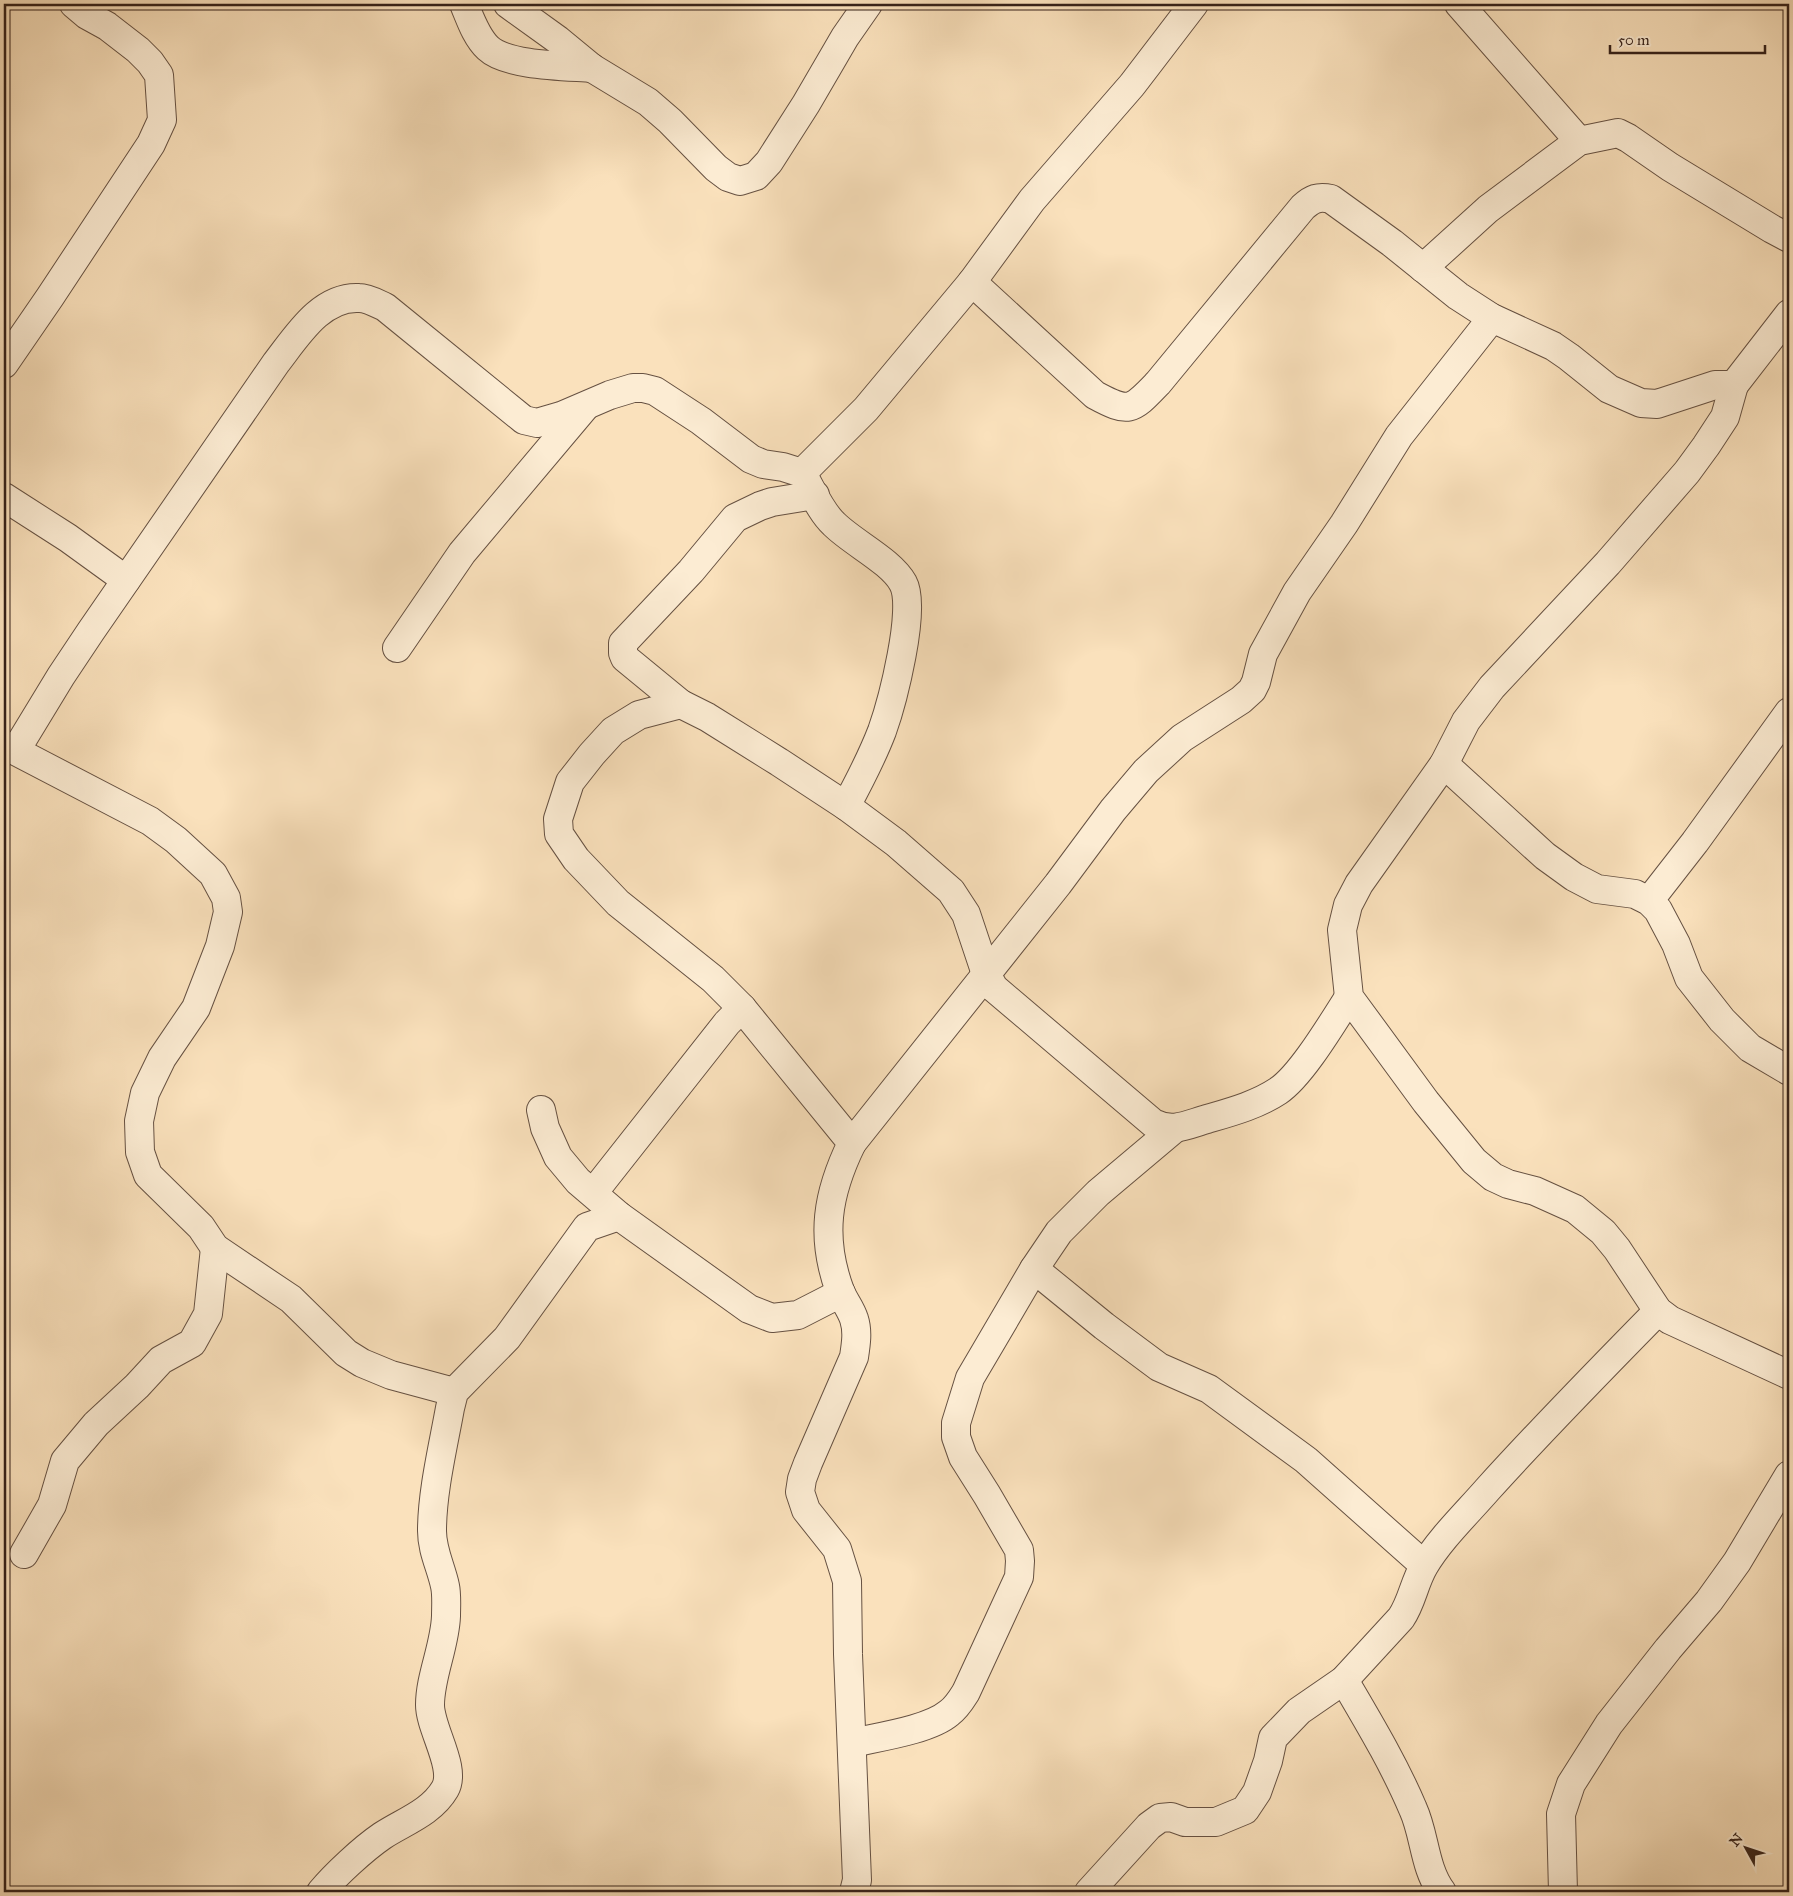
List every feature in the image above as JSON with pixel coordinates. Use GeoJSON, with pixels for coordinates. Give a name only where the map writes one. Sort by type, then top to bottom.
{"type":"FeatureCollection","features":[{"type":"Feature","properties":{"kind":"street"},"geometry":{"type":"LineString","coordinates":[[4,364],[151,144],[162,120],[159,75],[150,62],[108,26],[88,15],[74,4]]}},
{"type":"Feature","properties":{"kind":"street"},"geometry":{"type":"LineString","coordinates":[[464,4],[478,34],[487,47],[497,54],[526,62],[592,68]]}},
{"type":"Feature","properties":{"kind":"street"},"geometry":{"type":"LineString","coordinates":[[508,4],[558,40],[592,68],[648,102],[670,121],[716,168],[728,178],[740,181],[756,176],[769,162],[845,37],[868,4]]}},
{"type":"Feature","properties":{"kind":"street"},"geometry":{"type":"LineString","coordinates":[[1194,4],[1132,85],[1032,200],[972,282],[866,409],[808,484],[735,518],[691,571],[623,643],[623,653],[625,658],[681,704],[779,762],[846,806],[896,843],[951,891],[966,914],[986,974],[994,988],[1153,1123],[1162,1128],[1174,1129],[1260,1102],[1280,1090],[1300,1068],[1349,997]]}},
{"type":"Feature","properties":{"kind":"street"},"geometry":{"type":"LineString","coordinates":[[1459,4],[1515,71],[1578,141]]}},
{"type":"Feature","properties":{"kind":"street"},"geometry":{"type":"LineString","coordinates":[[1423,268],[1488,209],[1578,141],[1618,134],[1789,238]]}},
{"type":"Feature","properties":{"kind":"street"},"geometry":{"type":"LineString","coordinates":[[972,282],[1096,395],[1113,405],[1126,408],[1140,401],[1158,383],[1302,207],[1312,199],[1320,196],[1331,198],[1458,296],[1492,318],[1553,346],[1609,389],[1641,403],[1657,404],[1715,385],[1734,385]]}},
{"type":"Feature","properties":{"kind":"street"},"geometry":{"type":"LineString","coordinates":[[454,1392],[391,1375],[362,1363],[346,1353],[291,1298],[215,1248],[201,1227],[148,1175],[140,1152],[140,1121],[145,1093],[162,1058],[184,1028],[199,1001],[220,946],[228,912],[226,898],[212,874],[176,840],[150,821],[10,747],[276,363],[307,323],[327,307],[342,300],[361,298],[385,307],[524,420],[537,423],[561,416],[588,403],[633,388],[655,391],[701,421],[751,459],[763,464],[783,467],[808,484],[833,523],[894,572],[904,583],[908,597],[906,632],[882,731],[846,806]]}},
{"type":"Feature","properties":{"kind":"street"},"geometry":{"type":"LineString","coordinates":[[1789,314],[1734,385],[1725,416],[1687,472],[1608,563],[1492,687],[1466,721],[1444,764],[1366,873],[1348,905],[1342,930],[1349,997],[1426,1102],[1474,1161],[1493,1177],[1575,1209],[1603,1232],[1617,1249],[1658,1311],[1670,1320],[1789,1375]]}},
{"type":"Feature","properties":{"kind":"street"},"geometry":{"type":"LineString","coordinates":[[854,1892],[858,1880],[847,1581],[838,1548],[806,1510],[800,1492],[802,1479],[813,1449],[854,1357],[857,1335],[854,1318],[841,1293],[831,1262],[828,1241],[834,1188],[841,1165],[852,1143],[1058,884],[1113,810],[1146,771],[1182,738],[1241,700],[1252,690],[1263,654],[1296,592],[1344,524],[1399,436],[1492,318]]}},
{"type":"Feature","properties":{"kind":"street"},"geometry":{"type":"LineString","coordinates":[[397,648],[462,553],[588,403]]}},
{"type":"Feature","properties":{"kind":"street"},"geometry":{"type":"LineString","coordinates":[[5,499],[68,538],[126,580]]}},
{"type":"Feature","properties":{"kind":"street"},"geometry":{"type":"LineString","coordinates":[[681,704],[639,715],[613,732],[592,754],[570,782],[558,819],[559,834],[576,859],[618,903],[713,979],[742,1008],[852,1143]]}},
{"type":"Feature","properties":{"kind":"street"},"geometry":{"type":"LineString","coordinates":[[1649,901],[1695,842],[1789,712]]}},
{"type":"Feature","properties":{"kind":"street"},"geometry":{"type":"LineString","coordinates":[[1444,764],[1545,856],[1574,876],[1597,889],[1635,894],[1649,901],[1658,910],[1676,944],[1689,978],[1722,1020],[1750,1048],[1789,1071]]}},
{"type":"Feature","properties":{"kind":"street"},"geometry":{"type":"LineString","coordinates":[[593,1193],[727,1024],[742,1008]]}},
{"type":"Feature","properties":{"kind":"street"},"geometry":{"type":"LineString","coordinates":[[541,1110],[545,1128],[558,1157],[571,1175],[619,1216],[749,1309],[772,1318],[798,1315],[841,1293]]}},
{"type":"Feature","properties":{"kind":"street"},"geometry":{"type":"LineString","coordinates":[[852,1743],[926,1725],[948,1715],[959,1704],[966,1692],[1019,1577],[1020,1561],[1019,1550],[988,1495],[963,1458],[956,1437],[956,1423],[970,1378],[1034,1269],[1059,1232],[1098,1193],[1174,1129]]}},
{"type":"Feature","properties":{"kind":"street"},"geometry":{"type":"LineString","coordinates":[[320,1892],[330,1880],[381,1837],[423,1812],[446,1788],[448,1770],[430,1707],[446,1617],[445,1586],[434,1551],[432,1531],[434,1506],[454,1392],[507,1338],[587,1227],[619,1216]]}},
{"type":"Feature","properties":{"kind":"street"},"geometry":{"type":"LineString","coordinates":[[24,1554],[52,1505],[65,1461],[96,1424],[137,1386],[161,1360],[192,1343],[208,1314],[215,1248]]}},
{"type":"Feature","properties":{"kind":"street"},"geometry":{"type":"LineString","coordinates":[[1034,1269],[1104,1326],[1159,1367],[1208,1389],[1306,1460],[1424,1566]]}},
{"type":"Feature","properties":{"kind":"street"},"geometry":{"type":"LineString","coordinates":[[1089,1892],[1149,1826],[1160,1818],[1171,1817],[1185,1822],[1216,1822],[1245,1810],[1257,1792],[1268,1761],[1273,1738],[1299,1711],[1344,1680],[1402,1618],[1408,1609],[1417,1580],[1424,1566],[1443,1541],[1542,1430],[1658,1311]]}},
{"type":"Feature","properties":{"kind":"street"},"geometry":{"type":"LineString","coordinates":[[1563,1892],[1561,1814],[1571,1784],[1609,1724],[1668,1649],[1709,1601],[1737,1562],[1789,1475]]}},
{"type":"Feature","properties":{"kind":"street"},"geometry":{"type":"LineString","coordinates":[[1344,1680],[1367,1719],[1414,1810],[1432,1876],[1442,1892]]}}]}
